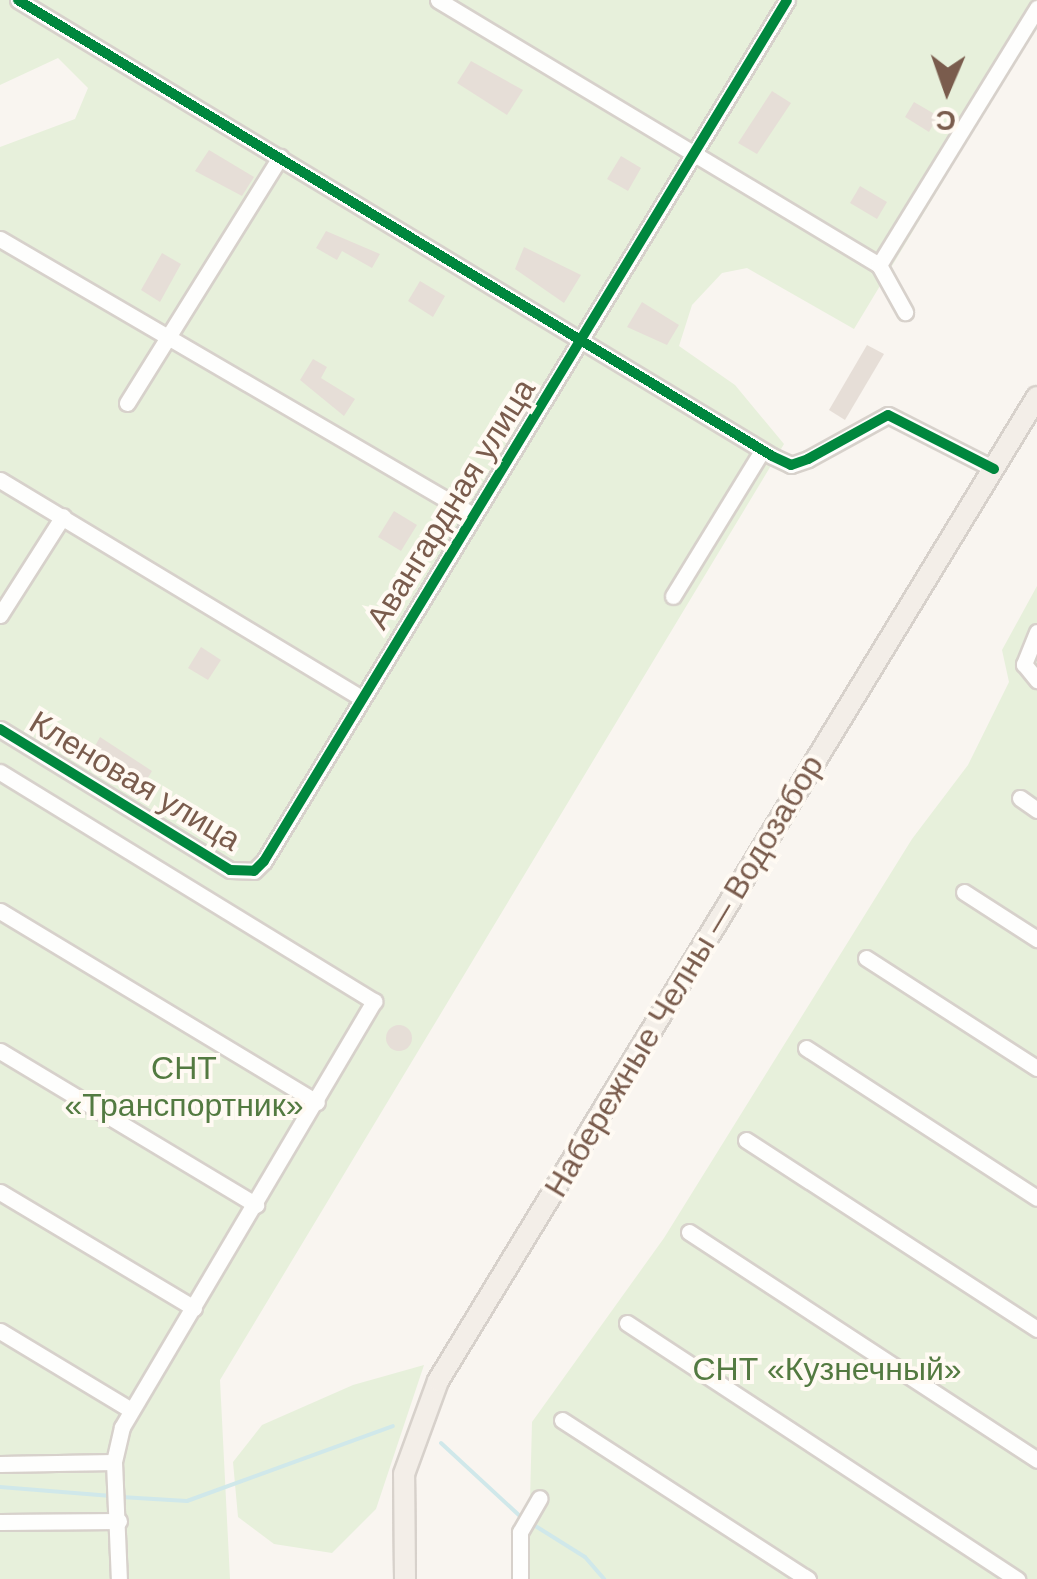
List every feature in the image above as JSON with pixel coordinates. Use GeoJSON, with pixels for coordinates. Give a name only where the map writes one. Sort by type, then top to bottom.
{"type":"FeatureCollection","features":[{"type":"Feature","properties":{"kind":"main road","name":"Набережные Челны — Водозабор"},"geometry":{"type":"LineString","coordinates":[[406,1579],[404,1474],[438,1381],[1037,396]]}},
{"type":"Feature","properties":{"kind":"street"},"geometry":{"type":"LineString","coordinates":[[18,0],[791,465],[888,415],[994,468]]}},
{"type":"Feature","properties":{"kind":"street"},"geometry":{"type":"LineString","coordinates":[[438,0],[698,151],[879,266],[905,312]]}},
{"type":"Feature","properties":{"kind":"street","name":"Авангардная улица"},"geometry":{"type":"LineString","coordinates":[[244,873],[264,862],[471,514],[584,341],[787,0]]}},
{"type":"Feature","properties":{"kind":"street"},"geometry":{"type":"LineString","coordinates":[[879,266],[1037,8]]}},
{"type":"Feature","properties":{"kind":"street"},"geometry":{"type":"LineString","coordinates":[[127,403],[280,157]]}},
{"type":"Feature","properties":{"kind":"street"},"geometry":{"type":"LineString","coordinates":[[0,239],[471,514]]}},
{"type":"Feature","properties":{"kind":"street"},"geometry":{"type":"LineString","coordinates":[[673,596],[762,451]]}},
{"type":"Feature","properties":{"kind":"street"},"geometry":{"type":"LineString","coordinates":[[0,480],[361,698]]}},
{"type":"Feature","properties":{"kind":"street"},"geometry":{"type":"LineString","coordinates":[[0,615],[63,516]]}},
{"type":"Feature","properties":{"kind":"street"},"geometry":{"type":"LineString","coordinates":[[1037,632],[1024,664],[1037,680]]}},
{"type":"Feature","properties":{"kind":"street","name":"Кленовая улица"},"geometry":{"type":"LineString","coordinates":[[0,729],[244,873]]}},
{"type":"Feature","properties":{"kind":"street"},"geometry":{"type":"LineString","coordinates":[[0,772],[368,994],[374,1007],[132,1410],[114,1462],[120,1521],[119,1579]]}},
{"type":"Feature","properties":{"kind":"street"},"geometry":{"type":"LineString","coordinates":[[1020,798],[1037,810]]}},
{"type":"Feature","properties":{"kind":"street"},"geometry":{"type":"LineString","coordinates":[[964,892],[1037,939]]}},
{"type":"Feature","properties":{"kind":"street"},"geometry":{"type":"LineString","coordinates":[[0,911],[317,1102]]}},
{"type":"Feature","properties":{"kind":"street"},"geometry":{"type":"LineString","coordinates":[[866,958],[1037,1068]]}},
{"type":"Feature","properties":{"kind":"street"},"geometry":{"type":"LineString","coordinates":[[806,1048],[1037,1198]]}},
{"type":"Feature","properties":{"kind":"street"},"geometry":{"type":"LineString","coordinates":[[0,1050],[256,1204]]}},
{"type":"Feature","properties":{"kind":"street"},"geometry":{"type":"LineString","coordinates":[[746,1140],[1037,1328]]}},
{"type":"Feature","properties":{"kind":"street"},"geometry":{"type":"LineString","coordinates":[[0,1192],[194,1308]]}},
{"type":"Feature","properties":{"kind":"street"},"geometry":{"type":"LineString","coordinates":[[689,1232],[1037,1460]]}},
{"type":"Feature","properties":{"kind":"street"},"geometry":{"type":"LineString","coordinates":[[627,1323],[1018,1579]]}},
{"type":"Feature","properties":{"kind":"street"},"geometry":{"type":"LineString","coordinates":[[0,1330],[132,1410]]}},
{"type":"Feature","properties":{"kind":"street"},"geometry":{"type":"LineString","coordinates":[[562,1420],[808,1579]]}},
{"type":"Feature","properties":{"kind":"street"},"geometry":{"type":"LineString","coordinates":[[0,1464],[114,1462]]}},
{"type":"Feature","properties":{"kind":"street"},"geometry":{"type":"LineString","coordinates":[[520,1579],[520,1532],[540,1498]]}},
{"type":"Feature","properties":{"kind":"street"},"geometry":{"type":"LineString","coordinates":[[0,1522],[120,1521]]}},
{"type":"Feature","properties":{"kind":"green space","name":"СНТ «Транспортник»"},"geometry":{"type":"Polygon","coordinates":[[[0,0],[1037,0],[1037,25],[854,329],[747,268],[722,273],[692,305],[679,346],[735,385],[784,444],[220,1380],[230,1579],[0,1579],[0,147],[75,119],[88,88],[58,58],[0,85],[0,0]]]}},
{"type":"Feature","properties":{"kind":"green space","name":"СНТ «Кузнечный»"},"geometry":{"type":"Polygon","coordinates":[[[1037,586],[1037,1579],[528,1579],[532,1422],[664,1238],[912,839],[968,765],[1009,682],[1002,650],[1037,586]]]}},
{"type":"Feature","properties":{"kind":"green space"},"geometry":{"type":"Polygon","coordinates":[[[424,1365],[376,1509],[332,1553],[274,1544],[238,1517],[233,1462],[262,1425],[353,1385],[424,1365]]]}},
{"type":"Feature","properties":{"kind":"building"},"geometry":{"type":"Polygon","coordinates":[[[471,61],[523,90],[507,115],[457,83],[471,61]]]}},
{"type":"Feature","properties":{"kind":"building"},"geometry":{"type":"Polygon","coordinates":[[[772,91],[791,103],[757,154],[738,143],[772,91]]]}},
{"type":"Feature","properties":{"kind":"building"},"geometry":{"type":"Polygon","coordinates":[[[914,102],[938,116],[929,132],[905,117],[914,102]]]}},
{"type":"Feature","properties":{"kind":"building"},"geometry":{"type":"Polygon","coordinates":[[[209,150],[254,177],[242,196],[195,171],[209,150]]]}},
{"type":"Feature","properties":{"kind":"building"},"geometry":{"type":"Polygon","coordinates":[[[621,156],[641,168],[628,191],[607,179],[621,156]]]}},
{"type":"Feature","properties":{"kind":"building"},"geometry":{"type":"Polygon","coordinates":[[[860,186],[887,202],[877,219],[850,203],[860,186]]]}},
{"type":"Feature","properties":{"kind":"building"},"geometry":{"type":"Polygon","coordinates":[[[326,231],[380,254],[372,268],[342,251],[337,260],[316,248],[326,231]]]}},
{"type":"Feature","properties":{"kind":"building"},"geometry":{"type":"Polygon","coordinates":[[[524,247],[581,275],[564,303],[515,269],[524,247]]]}},
{"type":"Feature","properties":{"kind":"building"},"geometry":{"type":"Polygon","coordinates":[[[162,253],[181,264],[160,302],[141,290],[162,253]]]}},
{"type":"Feature","properties":{"kind":"building"},"geometry":{"type":"Polygon","coordinates":[[[420,281],[445,296],[433,317],[408,301],[420,281]]]}},
{"type":"Feature","properties":{"kind":"building"},"geometry":{"type":"Polygon","coordinates":[[[642,302],[679,325],[667,345],[627,327],[642,302]]]}},
{"type":"Feature","properties":{"kind":"building"},"geometry":{"type":"Polygon","coordinates":[[[867,345],[884,354],[845,420],[829,410],[867,345]]]}},
{"type":"Feature","properties":{"kind":"building"},"geometry":{"type":"Polygon","coordinates":[[[313,359],[327,367],[321,378],[355,399],[344,416],[300,380],[313,359]]]}},
{"type":"Feature","properties":{"kind":"building"},"geometry":{"type":"Polygon","coordinates":[[[394,511],[417,525],[401,551],[378,537],[394,511]]]}},
{"type":"Feature","properties":{"kind":"building"},"geometry":{"type":"Polygon","coordinates":[[[201,647],[221,660],[208,680],[188,668],[201,647]]]}},
{"type":"Feature","properties":{"kind":"building"},"geometry":{"type":"Polygon","coordinates":[[[100,737],[152,771],[143,786],[90,755],[100,737]]]}},
{"type":"Feature","properties":{"kind":"building"},"geometry":{"type":"Polygon","coordinates":[[[399,1025],[408,1029],[412,1038],[408,1047],[399,1051],[390,1047],[386,1038],[390,1029],[399,1025]]]}},
{"type":"Feature","properties":{"kind":"waterway"},"geometry":{"type":"LineString","coordinates":[[121,1497],[187,1501],[393,1426]]}},
{"type":"Feature","properties":{"kind":"waterway"},"geometry":{"type":"LineString","coordinates":[[441,1443],[521,1517]]}},
{"type":"Feature","properties":{"kind":"waterway"},"geometry":{"type":"LineString","coordinates":[[0,1487],[112,1496]]}},
{"type":"Feature","properties":{"kind":"waterway"},"geometry":{"type":"LineString","coordinates":[[529,1522],[585,1557],[604,1579]]}},
{"type":"Feature","properties":{"kind":"cycle path"},"geometry":{"type":"LineString","coordinates":[[18,0],[772,456],[791,465],[808,459],[888,415],[994,469]]}},
{"type":"Feature","properties":{"kind":"cycle path"},"geometry":{"type":"LineString","coordinates":[[0,729],[230,870],[254,871],[264,861],[787,0]]}}]}
